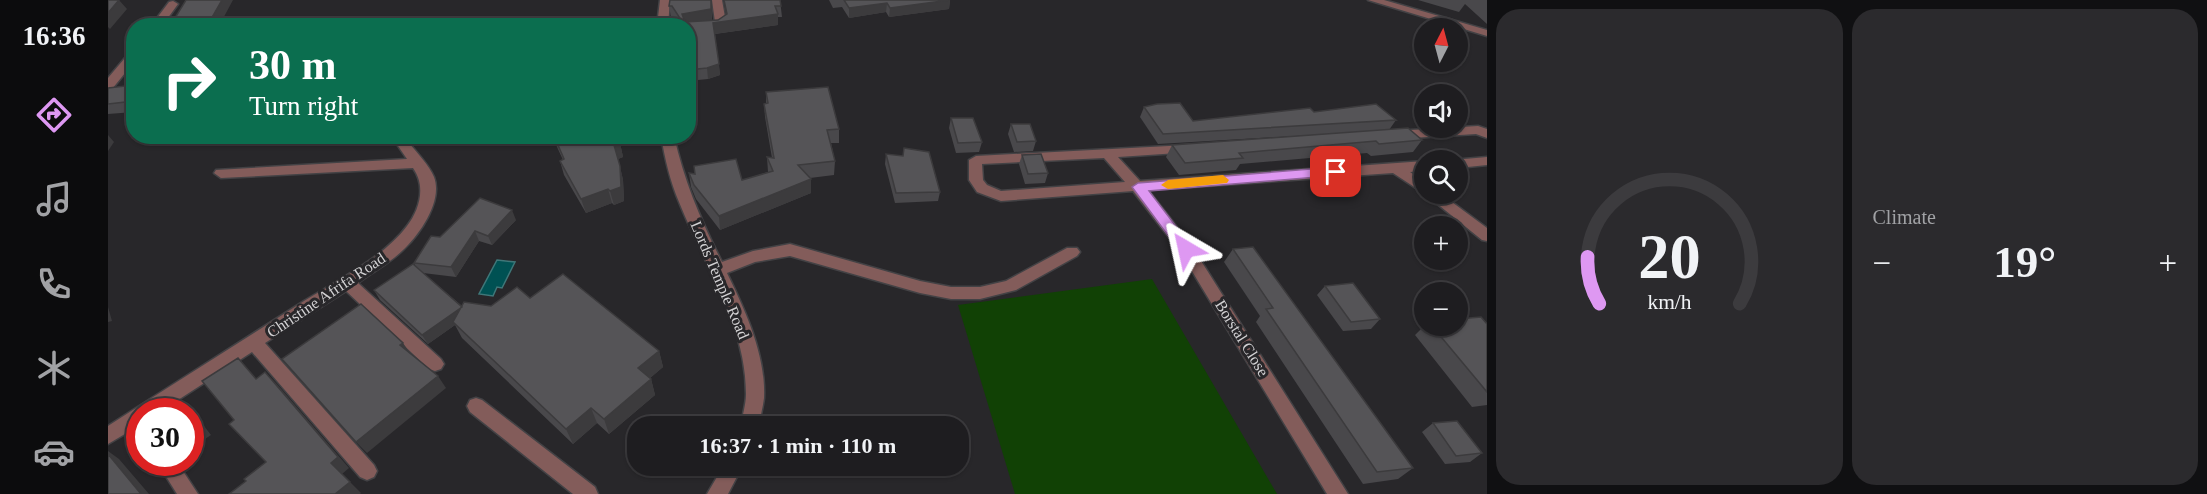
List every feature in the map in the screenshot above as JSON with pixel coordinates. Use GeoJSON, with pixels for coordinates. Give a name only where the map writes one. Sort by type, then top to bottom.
{"type":"FeatureCollection","features":[{"type":"Feature","properties":{"kind":"street"},"geometry":{"type":"LineString","coordinates":[[663,18],[665,0]]}},
{"type":"Feature","properties":{"kind":"street"},"geometry":{"type":"LineString","coordinates":[[696,27],[717,26],[721,23],[717,0]]}},
{"type":"Feature","properties":{"kind":"street"},"geometry":{"type":"LineString","coordinates":[[1373,0],[1487,33]]}},
{"type":"Feature","properties":{"kind":"street"},"geometry":{"type":"LineString","coordinates":[[1407,10],[1413,0]]}},
{"type":"Feature","properties":{"kind":"street"},"geometry":{"type":"LineString","coordinates":[[162,18],[173,4]]}},
{"type":"Feature","properties":{"kind":"street"},"geometry":{"type":"LineString","coordinates":[[108,87],[126,64]]}},
{"type":"Feature","properties":{"kind":"street"},"geometry":{"type":"LineString","coordinates":[[108,87],[125,86]]}},
{"type":"Feature","properties":{"kind":"street"},"geometry":{"type":"LineString","coordinates":[[1377,137],[1478,130],[1487,134]]}},
{"type":"Feature","properties":{"kind":"street","name":"Christine Afrifa Road"},"geometry":{"type":"LineString","coordinates":[[169,398],[347,282],[397,247],[413,230],[425,207],[428,192],[427,177],[404,144]]}},
{"type":"Feature","properties":{"kind":"street","name":"Lords Temple Road"},"geometry":{"type":"LineString","coordinates":[[669,144],[680,186],[746,337],[755,395],[752,416]]}},
{"type":"Feature","properties":{"kind":"street"},"geometry":{"type":"LineString","coordinates":[[1205,148],[976,160],[974,172],[978,184],[986,193],[1000,196],[1414,167]]}},
{"type":"Feature","properties":{"kind":"street","name":"Borstal Close"},"geometry":{"type":"LineString","coordinates":[[1108,154],[1156,208],[1186,249],[1338,494]]}},
{"type":"Feature","properties":{"kind":"street"},"geometry":{"type":"LineString","coordinates":[[1468,162],[1487,161]]}},
{"type":"Feature","properties":{"kind":"street"},"geometry":{"type":"LineString","coordinates":[[221,173],[416,163]]}},
{"type":"Feature","properties":{"kind":"street"},"geometry":{"type":"LineString","coordinates":[[1396,168],[1414,181]]}},
{"type":"Feature","properties":{"kind":"street"},"geometry":{"type":"LineString","coordinates":[[1445,204],[1487,236]]}},
{"type":"Feature","properties":{"kind":"street"},"geometry":{"type":"LineString","coordinates":[[717,270],[753,257],[790,250],[920,287],[951,293],[980,293],[1011,286],[1072,252]]}},
{"type":"Feature","properties":{"kind":"street"},"geometry":{"type":"LineString","coordinates":[[347,282],[435,364]]}},
{"type":"Feature","properties":{"kind":"street"},"geometry":{"type":"LineString","coordinates":[[254,343],[367,471]]}},
{"type":"Feature","properties":{"kind":"street"},"geometry":{"type":"LineString","coordinates":[[476,406],[588,494]]}},
{"type":"Feature","properties":{"kind":"street","name":"Christine Afrifa Road"},"geometry":{"type":"LineString","coordinates":[[108,436],[126,425]]}},
{"type":"Feature","properties":{"kind":"street"},"geometry":{"type":"LineString","coordinates":[[176,476],[188,494]]}},
{"type":"Feature","properties":{"kind":"street"},"geometry":{"type":"LineString","coordinates":[[717,494],[728,476]]}},
{"type":"Feature","properties":{"kind":"green space"},"geometry":{"type":"Polygon","coordinates":[[[1152,279],[1277,494],[1015,494],[958,305],[1152,279]]]}},
{"type":"Feature","properties":{"kind":"water"},"geometry":{"type":"Polygon","coordinates":[[[497,260],[515,262],[502,288],[497,287],[493,296],[479,294],[497,260]]]}},
{"type":"Feature","properties":{"kind":"building"},"geometry":{"type":"Polygon","coordinates":[[[108,0],[119,0],[108,13],[108,0]]]}},
{"type":"Feature","properties":{"kind":"building"},"geometry":{"type":"Polygon","coordinates":[[[186,0],[222,0],[212,18],[175,18],[186,0]]]}},
{"type":"Feature","properties":{"kind":"building"},"geometry":{"type":"Polygon","coordinates":[[[670,0],[711,0],[711,9],[682,14],[684,18],[680,18],[672,6],[669,6],[670,0]]]}},
{"type":"Feature","properties":{"kind":"building"},"geometry":{"type":"Polygon","coordinates":[[[724,0],[780,0],[781,6],[775,6],[778,14],[713,23],[719,64],[696,69],[696,21],[718,20],[727,14],[724,0]]]}},
{"type":"Feature","properties":{"kind":"building"},"geometry":{"type":"Polygon","coordinates":[[[844,0],[950,0],[890,8],[887,3],[849,8],[844,0]]]}},
{"type":"Feature","properties":{"kind":"building"},"geometry":{"type":"Polygon","coordinates":[[[126,86],[126,102],[108,104],[108,88],[126,86]]]}},
{"type":"Feature","properties":{"kind":"building"},"geometry":{"type":"Polygon","coordinates":[[[828,87],[839,129],[827,130],[835,161],[798,165],[811,179],[719,216],[694,185],[689,173],[695,174],[694,166],[736,159],[742,180],[773,171],[767,157],[774,158],[764,104],[768,103],[766,92],[828,87]]]}},
{"type":"Feature","properties":{"kind":"building"},"geometry":{"type":"Polygon","coordinates":[[[1180,103],[1193,121],[1310,108],[1314,112],[1376,104],[1396,120],[1163,134],[1144,107],[1180,103]]]}},
{"type":"Feature","properties":{"kind":"building"},"geometry":{"type":"Polygon","coordinates":[[[951,118],[973,118],[982,142],[958,143],[951,118]]]}},
{"type":"Feature","properties":{"kind":"building"},"geometry":{"type":"Polygon","coordinates":[[[1011,124],[1030,124],[1036,141],[1017,142],[1011,124]]]}},
{"type":"Feature","properties":{"kind":"building"},"geometry":{"type":"Polygon","coordinates":[[[1408,128],[1414,133],[1414,138],[1422,140],[1379,144],[1376,141],[1239,153],[1243,158],[1185,163],[1172,145],[1408,128]]]}},
{"type":"Feature","properties":{"kind":"building"},"geometry":{"type":"Polygon","coordinates":[[[557,144],[617,144],[614,145],[620,166],[621,187],[610,191],[608,189],[581,199],[560,161],[564,159],[557,144]]]}},
{"type":"Feature","properties":{"kind":"building"},"geometry":{"type":"Polygon","coordinates":[[[904,148],[929,152],[940,192],[896,193],[886,154],[903,156],[904,148]]]}},
{"type":"Feature","properties":{"kind":"building"},"geometry":{"type":"Polygon","coordinates":[[[1041,154],[1048,173],[1028,174],[1022,155],[1041,154]]]}},
{"type":"Feature","properties":{"kind":"building"},"geometry":{"type":"Polygon","coordinates":[[[480,198],[512,210],[488,236],[475,231],[451,267],[414,263],[431,236],[440,237],[480,198]]]}},
{"type":"Feature","properties":{"kind":"building"},"geometry":{"type":"Polygon","coordinates":[[[1253,247],[1413,468],[1377,472],[1266,309],[1273,308],[1233,249],[1253,247]]]}},
{"type":"Feature","properties":{"kind":"building"},"geometry":{"type":"Polygon","coordinates":[[[413,264],[462,307],[422,335],[374,290],[413,264]]]}},
{"type":"Feature","properties":{"kind":"building"},"geometry":{"type":"Polygon","coordinates":[[[563,274],[659,351],[638,368],[651,379],[604,419],[591,408],[566,429],[453,322],[464,302],[491,306],[517,287],[530,298],[563,274]]]}},
{"type":"Feature","properties":{"kind":"building"},"geometry":{"type":"Polygon","coordinates":[[[1353,283],[1380,319],[1351,322],[1325,286],[1353,283]]]}},
{"type":"Feature","properties":{"kind":"building"},"geometry":{"type":"Polygon","coordinates":[[[361,304],[403,343],[400,345],[438,376],[356,442],[282,359],[361,304]]]}},
{"type":"Feature","properties":{"kind":"building"},"geometry":{"type":"Polygon","coordinates":[[[1481,317],[1487,324],[1487,392],[1440,336],[1468,336],[1468,318],[1481,317]]]}},
{"type":"Feature","properties":{"kind":"building"},"geometry":{"type":"Polygon","coordinates":[[[238,358],[256,379],[265,372],[338,457],[331,463],[350,482],[335,494],[229,494],[266,462],[229,424],[234,420],[202,381],[238,358]]]}},
{"type":"Feature","properties":{"kind":"building"},"geometry":{"type":"Polygon","coordinates":[[[1457,421],[1482,453],[1456,456],[1433,423],[1457,421]]]}},
{"type":"Feature","properties":{"kind":"building"},"geometry":{"type":"Polygon","coordinates":[[[108,454],[141,494],[108,494],[108,454]]]}},
{"type":"Feature","properties":{"kind":"slow traffic"},"geometry":{"type":"LineString","coordinates":[[1168,185],[1223,180]]}},
{"type":"Feature","properties":{"kind":"route"},"geometry":{"type":"LineString","coordinates":[[1186,249],[1138,187],[1336,172]]}}]}
